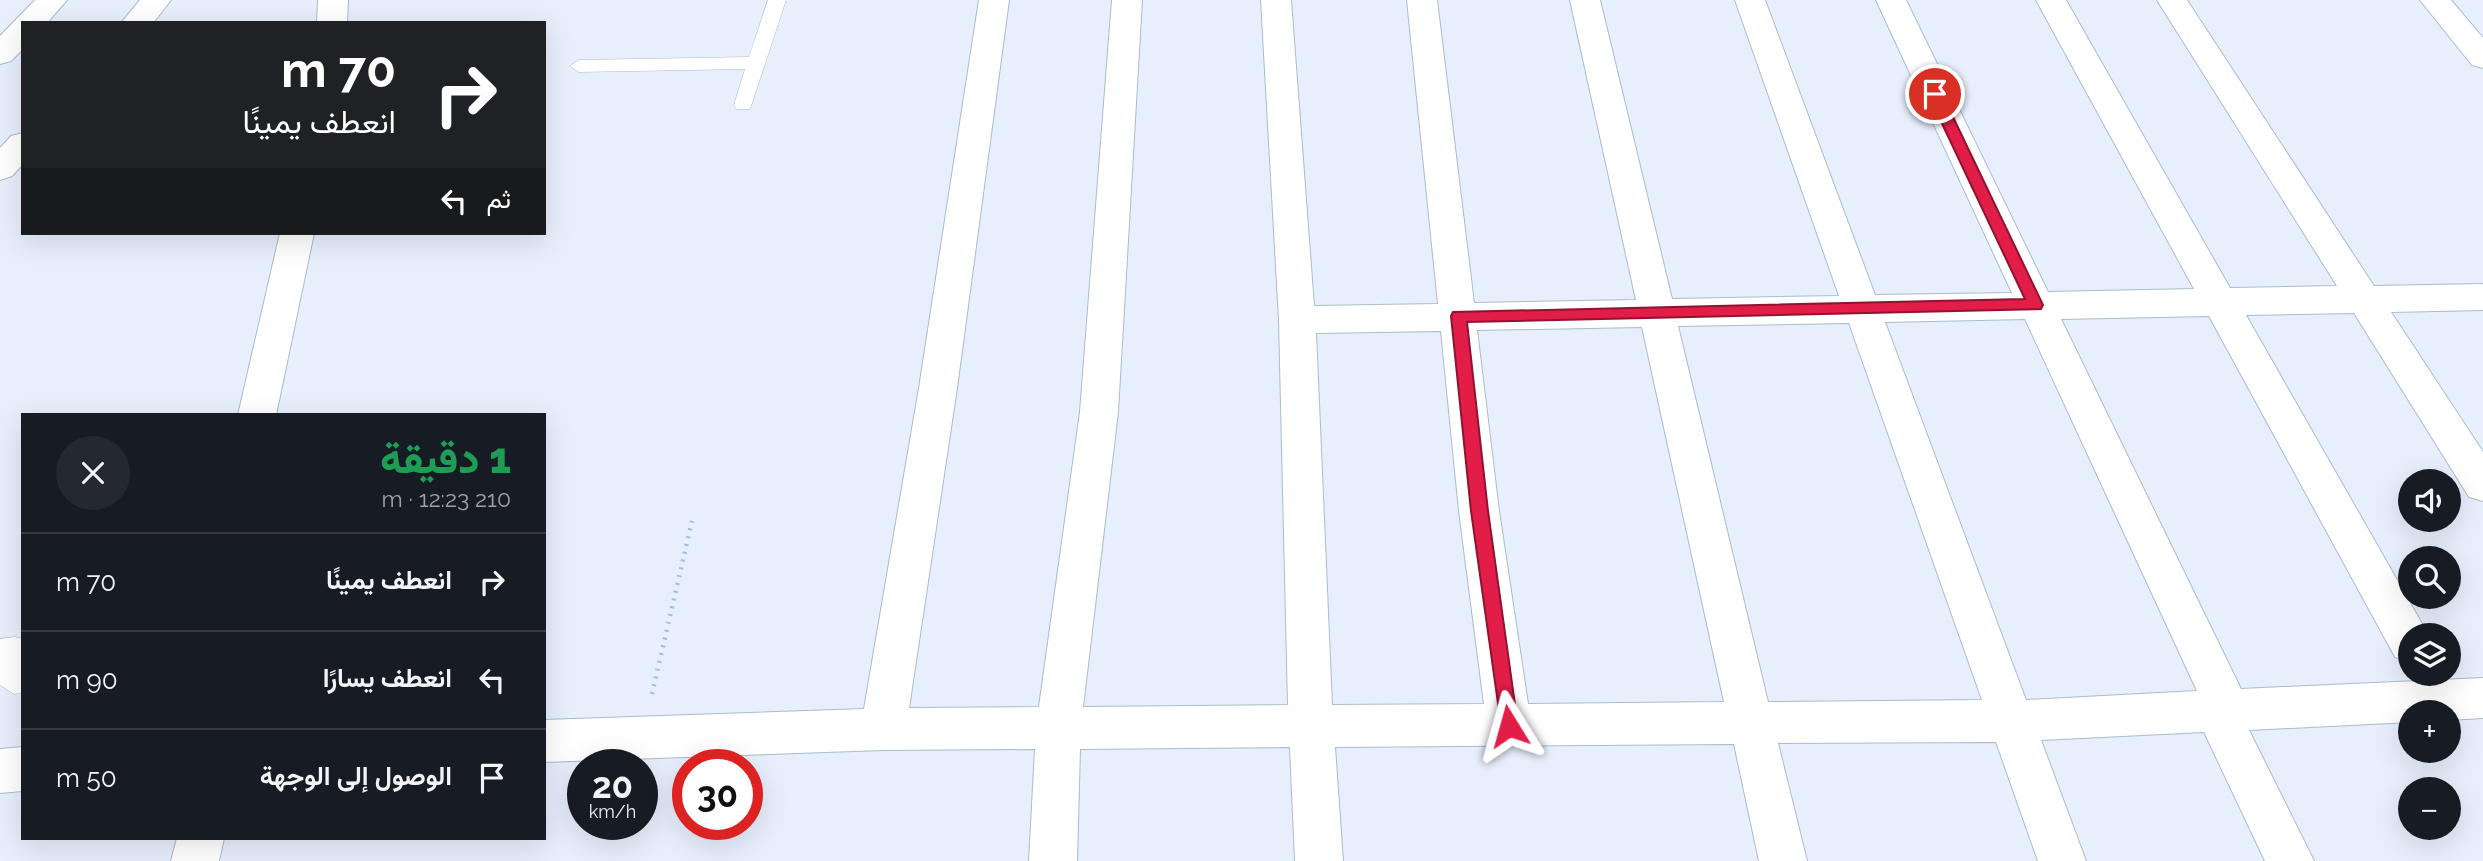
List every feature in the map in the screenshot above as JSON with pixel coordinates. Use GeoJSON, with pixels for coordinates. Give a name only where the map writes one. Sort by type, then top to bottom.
{"type":"FeatureCollection","features":[{"type":"Feature","properties":{"kind":"street"},"geometry":{"type":"LineString","coordinates":[[32,21],[52,0]]}},
{"type":"Feature","properties":{"kind":"street"},"geometry":{"type":"LineString","coordinates":[[138,21],[156,0]]}},
{"type":"Feature","properties":{"kind":"street"},"geometry":{"type":"LineString","coordinates":[[332,21],[333,0]]}},
{"type":"Feature","properties":{"kind":"street"},"geometry":{"type":"LineString","coordinates":[[883,729],[938,388],[994,0]]}},
{"type":"Feature","properties":{"kind":"street"},"geometry":{"type":"LineString","coordinates":[[1053,861],[1058,729],[1099,412],[1127,0]]}},
{"type":"Feature","properties":{"kind":"street"},"geometry":{"type":"LineString","coordinates":[[1276,0],[1297,320],[1311,727],[1319,861]]}},
{"type":"Feature","properties":{"kind":"street"},"geometry":{"type":"LineString","coordinates":[[1422,0],[1479,511],[1509,726]]}},
{"type":"Feature","properties":{"kind":"street"},"geometry":{"type":"LineString","coordinates":[[1585,0],[1783,861]]}},
{"type":"Feature","properties":{"kind":"street"},"geometry":{"type":"LineString","coordinates":[[1751,0],[2062,861]]}},
{"type":"Feature","properties":{"kind":"street"},"geometry":{"type":"LineString","coordinates":[[1891,0],[2035,305],[2290,861]]}},
{"type":"Feature","properties":{"kind":"street"},"geometry":{"type":"LineString","coordinates":[[2051,0],[2399,623]]}},
{"type":"Feature","properties":{"kind":"street"},"geometry":{"type":"LineString","coordinates":[[2172,0],[2483,485]]}},
{"type":"Feature","properties":{"kind":"street"},"geometry":{"type":"LineString","coordinates":[[2435,0],[2483,58]]}},
{"type":"Feature","properties":{"kind":"street"},"geometry":{"type":"LineString","coordinates":[[0,54],[21,33]]}},
{"type":"Feature","properties":{"kind":"street"},"geometry":{"type":"LineString","coordinates":[[0,168],[21,146]]}},
{"type":"Feature","properties":{"kind":"street"},"geometry":{"type":"LineString","coordinates":[[257,413],[297,235]]}},
{"type":"Feature","properties":{"kind":"street"},"geometry":{"type":"LineString","coordinates":[[1297,320],[2483,296]]}},
{"type":"Feature","properties":{"kind":"street"},"geometry":{"type":"LineString","coordinates":[[546,741],[883,729],[2011,721],[2223,711],[2451,691]]}},
{"type":"Feature","properties":{"kind":"street"},"geometry":{"type":"LineString","coordinates":[[0,771],[21,769]]}},
{"type":"Feature","properties":{"kind":"street"},"geometry":{"type":"LineString","coordinates":[[195,861],[200,840]]}},
{"type":"Feature","properties":{"kind":"lane"},"geometry":{"type":"LineString","coordinates":[[743,105],[777,0]]}},
{"type":"Feature","properties":{"kind":"lane"},"geometry":{"type":"LineString","coordinates":[[579,66],[757,63]]}},
{"type":"Feature","properties":{"kind":"lane"},"geometry":{"type":"LineString","coordinates":[[0,651],[15,648],[9,679],[21,681]]}},
{"type":"Feature","properties":{"kind":"path"},"geometry":{"type":"LineString","coordinates":[[642,737],[692,521]]}},
{"type":"Feature","properties":{"kind":"route"},"geometry":{"type":"LineString","coordinates":[[1509,726],[1479,511],[1458,316],[2035,305],[1935,94]]}}]}
